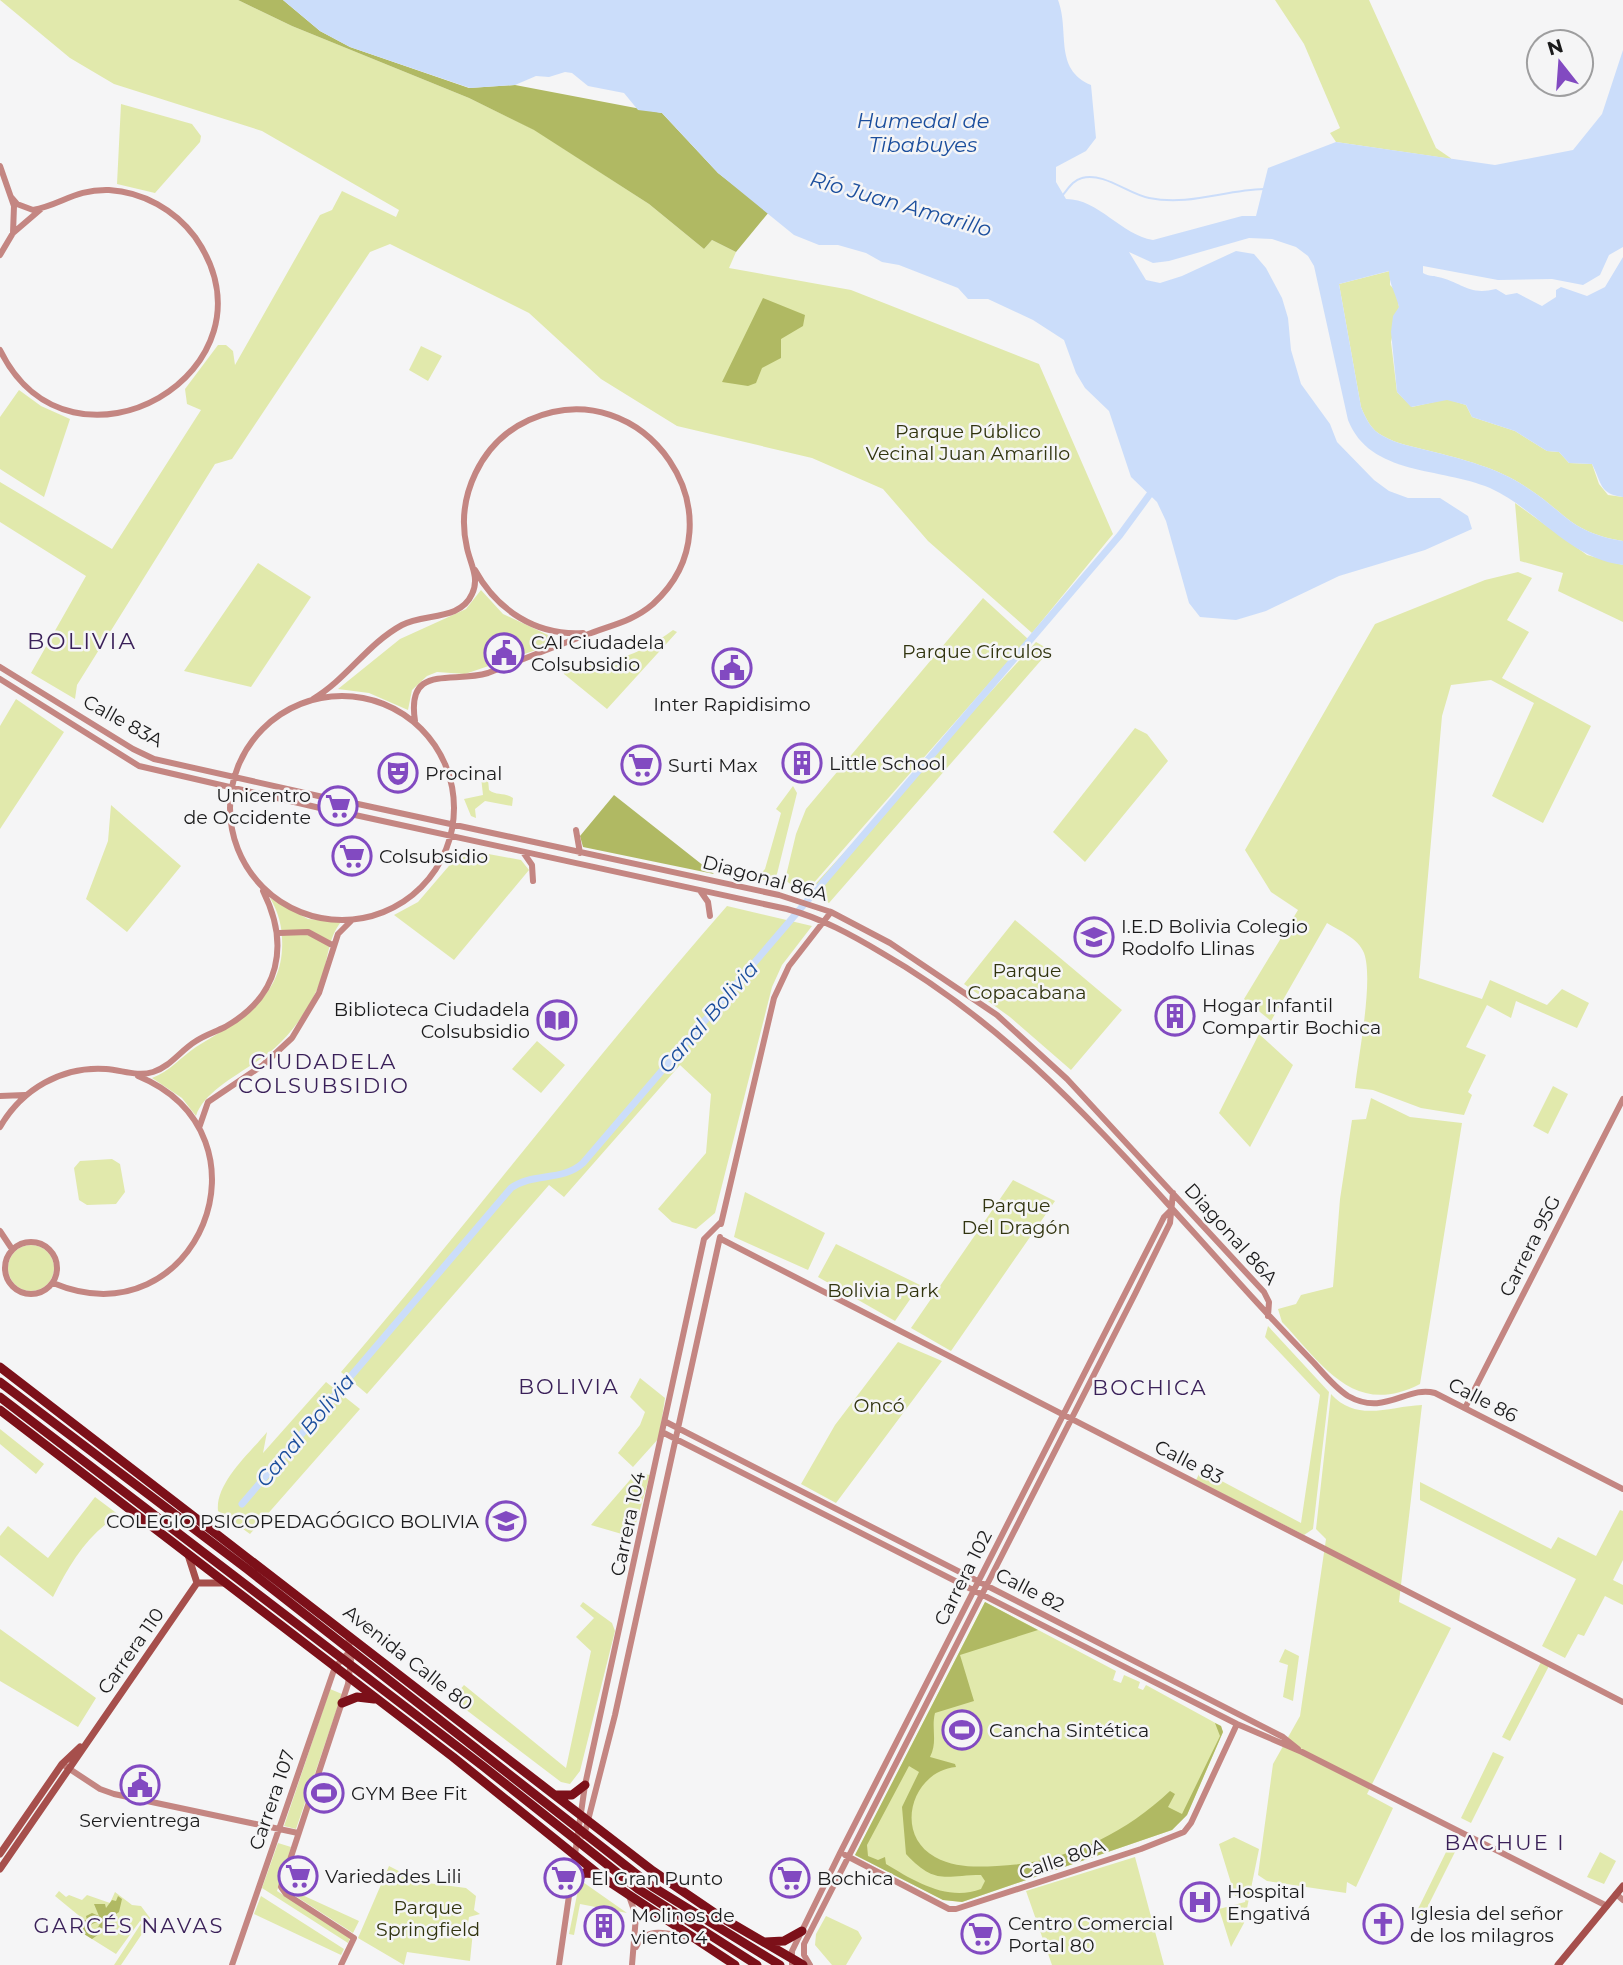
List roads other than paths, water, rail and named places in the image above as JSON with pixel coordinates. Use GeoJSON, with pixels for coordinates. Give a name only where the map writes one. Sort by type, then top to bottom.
{"type":"FeatureCollection","features":[{"type":"Feature","properties":{"kind":"highway","name":"Avenida Calle 80"},"geometry":{"type":"LineString","coordinates":[[0,1367],[679,1891],[792,1962],[803,1965]]}},
{"type":"Feature","properties":{"kind":"highway","name":"Avenida Calle 80"},"geometry":{"type":"LineString","coordinates":[[0,1382],[675,1902],[780,1965]]}},
{"type":"Feature","properties":{"kind":"highway","name":"Avenida Calle 80"},"geometry":{"type":"LineString","coordinates":[[0,1397],[248,1585],[648,1896],[757,1965]]}},
{"type":"Feature","properties":{"kind":"highway"},"geometry":{"type":"LineString","coordinates":[[0,1410],[453,1757],[602,1877]]}},
{"type":"Feature","properties":{"kind":"highway"},"geometry":{"type":"LineString","coordinates":[[248,1585],[256,1605]]}},
{"type":"Feature","properties":{"kind":"highway"},"geometry":{"type":"LineString","coordinates":[[342,1703],[357,1697],[377,1700]]}},
{"type":"Feature","properties":{"kind":"highway"},"geometry":{"type":"LineString","coordinates":[[453,1757],[475,1760]]}},
{"type":"Feature","properties":{"kind":"highway"},"geometry":{"type":"LineString","coordinates":[[552,1793],[572,1796],[585,1785]]}},
{"type":"Feature","properties":{"kind":"highway"},"geometry":{"type":"LineString","coordinates":[[572,1883],[584,1873],[594,1872],[735,1965]]}},
{"type":"Feature","properties":{"kind":"highway"},"geometry":{"type":"LineString","coordinates":[[761,1941],[784,1941],[802,1931]]}},
{"type":"Feature","properties":{"kind":"main road"},"geometry":{"type":"LineString","coordinates":[[188,1555],[197,1583],[227,1583]]}},
{"type":"Feature","properties":{"kind":"main road","name":"Carrera 110"},"geometry":{"type":"LineString","coordinates":[[0,1854],[87,1734],[113,1704],[197,1583]]}},
{"type":"Feature","properties":{"kind":"main road"},"geometry":{"type":"LineString","coordinates":[[106,1698],[113,1704]]}},
{"type":"Feature","properties":{"kind":"main road","name":"Carrera 110"},"geometry":{"type":"LineString","coordinates":[[0,1869],[65,1766]]}},
{"type":"Feature","properties":{"kind":"main road"},"geometry":{"type":"LineString","coordinates":[[1558,1965],[1607,1906],[1620,1897],[1623,1886]]}},
{"type":"Feature","properties":{"kind":"street"},"geometry":{"type":"LineString","coordinates":[[0,166],[15,215],[13,233]]}},
{"type":"Feature","properties":{"kind":"street"},"geometry":{"type":"LineString","coordinates":[[0,256],[13,233],[42,208],[75,194],[110,190],[144,198],[172,213],[201,246],[212,272],[216,301],[213,330],[200,361],[168,394],[142,408],[107,415],[63,408],[30,389],[16,376],[0,350]]}},
{"type":"Feature","properties":{"kind":"street"},"geometry":{"type":"LineString","coordinates":[[11,197],[25,208],[42,208]]}},
{"type":"Feature","properties":{"kind":"street"},"geometry":{"type":"LineString","coordinates":[[313,699],[340,695],[368,698],[400,711],[415,721],[443,757],[451,779],[455,802],[453,825],[451,836],[435,871],[408,899],[382,912],[354,919],[312,916],[284,904],[261,886],[247,870],[234,841],[229,810],[233,777],[245,751],[263,728],[286,710],[313,699],[338,682],[373,645],[389,633],[413,620],[445,614],[465,604],[475,584],[464,529],[464,508],[477,469],[493,446],[509,432],[548,413],[587,410],[610,414],[632,424],[665,452],[685,490],[689,533],[676,574],[654,603],[640,614],[616,626],[488,673],[466,678],[433,678],[423,683],[413,697],[415,721]]}},
{"type":"Feature","properties":{"kind":"street"},"geometry":{"type":"LineString","coordinates":[[474,569],[494,599],[523,621],[556,632],[591,633]]}},
{"type":"Feature","properties":{"kind":"street","name":"Calle 83A"},"geometry":{"type":"LineString","coordinates":[[0,667],[145,755],[323,797],[320,808],[139,766],[0,679]]}},
{"type":"Feature","properties":{"kind":"street"},"geometry":{"type":"LineString","coordinates":[[272,797],[275,786]]}},
{"type":"Feature","properties":{"kind":"street"},"geometry":{"type":"LineString","coordinates":[[451,836],[356,815],[358,804],[453,825]]}},
{"type":"Feature","properties":{"kind":"street"},"geometry":{"type":"LineString","coordinates":[[418,829],[421,818]]}},
{"type":"Feature","properties":{"kind":"street","name":"Diagonal 86A"},"geometry":{"type":"LineString","coordinates":[[453,825],[813,905],[831,912],[927,966],[1016,1030],[1067,1079],[1264,1292],[1269,1302],[1268,1315]]}},
{"type":"Feature","properties":{"kind":"street"},"geometry":{"type":"LineString","coordinates":[[576,830],[580,853]]}},
{"type":"Feature","properties":{"kind":"street","name":"Diagonal 86A"},"geometry":{"type":"LineString","coordinates":[[451,836],[787,909],[823,921],[912,970],[1010,1041],[1067,1095],[1268,1315]]}},
{"type":"Feature","properties":{"kind":"street"},"geometry":{"type":"LineString","coordinates":[[523,852],[532,865],[533,881]]}},
{"type":"Feature","properties":{"kind":"street"},"geometry":{"type":"LineString","coordinates":[[132,1074],[162,1068],[191,1044],[246,1012],[264,992],[273,974],[279,952],[279,933],[261,886]]}},
{"type":"Feature","properties":{"kind":"street"},"geometry":{"type":"LineString","coordinates":[[700,890],[708,902],[710,916]]}},
{"type":"Feature","properties":{"kind":"street","name":"Carrera 104"},"geometry":{"type":"LineString","coordinates":[[582,1831],[590,1822],[721,1222],[774,998],[789,966],[831,912]]}},
{"type":"Feature","properties":{"kind":"street"},"geometry":{"type":"LineString","coordinates":[[199,1129],[208,1102],[263,1065],[297,1030],[324,983],[334,946],[343,927],[354,919]]}},
{"type":"Feature","properties":{"kind":"street"},"geometry":{"type":"LineString","coordinates":[[279,933],[308,932],[334,946]]}},
{"type":"Feature","properties":{"kind":"street"},"geometry":{"type":"LineString","coordinates":[[0,1127],[27,1094],[52,1078],[76,1071],[108,1069],[132,1074],[169,1093],[186,1109],[199,1129],[210,1158],[211,1203],[199,1236],[180,1262],[153,1281],[124,1292],[89,1293],[53,1283],[34,1294],[14,1288],[5,1273],[7,1256],[26,1242],[49,1247],[57,1261],[53,1283]]}},
{"type":"Feature","properties":{"kind":"street"},"geometry":{"type":"LineString","coordinates":[[0,1096],[27,1094]]}},
{"type":"Feature","properties":{"kind":"street","name":"Carrera 95G"},"geometry":{"type":"LineString","coordinates":[[1465,1408],[1623,1099]]}},
{"type":"Feature","properties":{"kind":"street","name":"Carrera 102"},"geometry":{"type":"LineString","coordinates":[[810,1965],[803,1953],[804,1944],[1170,1223],[1173,1193]]}},
{"type":"Feature","properties":{"kind":"street","name":"Carrera 102"},"geometry":{"type":"LineString","coordinates":[[792,1962],[802,1931],[840,1853],[1164,1217],[1172,1209]]}},
{"type":"Feature","properties":{"kind":"street"},"geometry":{"type":"LineString","coordinates":[[0,1231],[12,1250]]}},
{"type":"Feature","properties":{"kind":"street","name":"Carrera 104"},"geometry":{"type":"LineString","coordinates":[[559,1965],[582,1831],[580,1814],[585,1785],[705,1237],[718,1240]]}},
{"type":"Feature","properties":{"kind":"street","name":"Calle 83"},"geometry":{"type":"LineString","coordinates":[[704,1244],[710,1250],[718,1240],[1623,1702]]}},
{"type":"Feature","properties":{"kind":"street"},"geometry":{"type":"LineString","coordinates":[[1127,1290],[1135,1294]]}},
{"type":"Feature","properties":{"kind":"street","name":"Calle 86"},"geometry":{"type":"LineString","coordinates":[[1268,1315],[1346,1395],[1369,1403],[1383,1403],[1429,1391],[1623,1489]]}},
{"type":"Feature","properties":{"kind":"street"},"geometry":{"type":"LineString","coordinates":[[1101,1341],[1109,1345]]}},
{"type":"Feature","properties":{"kind":"street","name":"Calle 82"},"geometry":{"type":"LineString","coordinates":[[666,1422],[1283,1737],[1302,1752]]}},
{"type":"Feature","properties":{"kind":"street","name":"Calle 82"},"geometry":{"type":"LineString","coordinates":[[664,1433],[1237,1724],[1278,1744],[1302,1752],[1607,1906]]}},
{"type":"Feature","properties":{"kind":"street"},"geometry":{"type":"LineString","coordinates":[[875,1539],[880,1531]]}},
{"type":"Feature","properties":{"kind":"street","name":"Carrera 107"},"geometry":{"type":"LineString","coordinates":[[341,1965],[354,1938],[281,1889],[350,1679],[351,1650],[347,1633]]}},
{"type":"Feature","properties":{"kind":"street","name":"Carrera 107"},"geometry":{"type":"LineString","coordinates":[[232,1965],[335,1667],[351,1650]]}},
{"type":"Feature","properties":{"kind":"street","name":"Calle 80A"},"geometry":{"type":"LineString","coordinates":[[840,1853],[943,1906],[956,1909],[1128,1854],[1174,1838],[1188,1828],[1237,1724]]}},
{"type":"Feature","properties":{"kind":"street"},"geometry":{"type":"LineString","coordinates":[[1278,1744],[1283,1737]]}},
{"type":"Feature","properties":{"kind":"street"},"geometry":{"type":"LineString","coordinates":[[65,1766],[100,1789],[114,1794],[298,1833]]}},
{"type":"Feature","properties":{"kind":"street"},"geometry":{"type":"LineString","coordinates":[[629,1896],[636,1916],[632,1965]]}},
{"type":"Feature","properties":{"kind":"street"},"geometry":{"type":"LineString","coordinates":[[635,1949],[643,1936],[653,1932],[689,1937]]}},
{"type":"Feature","properties":{"kind":"water","name":"Humedal de Tibabuyes"},"geometry":{"type":"Polygon","coordinates":[[[283,0],[1058,0],[1067,59],[1079,78],[1091,85],[1096,138],[1086,151],[1056,167],[1056,182],[1066,199],[1089,205],[1141,237],[1153,240],[1242,216],[1256,216],[1268,168],[1336,142],[1495,165],[1573,150],[1602,114],[1623,50],[1623,247],[1609,255],[1600,275],[1583,285],[1552,279],[1498,280],[1423,266],[1423,273],[1472,290],[1496,289],[1506,295],[1517,293],[1542,306],[1556,297],[1556,290],[1561,287],[1587,296],[1605,287],[1623,257],[1623,497],[1605,490],[1592,464],[1569,463],[1559,452],[1547,451],[1515,431],[1472,417],[1466,405],[1447,400],[1411,407],[1397,392],[1391,332],[1393,316],[1399,307],[1389,271],[1339,284],[1361,407],[1375,431],[1406,445],[1455,457],[1504,474],[1540,496],[1579,527],[1623,541],[1623,565],[1604,561],[1570,544],[1523,508],[1490,488],[1389,461],[1358,438],[1348,420],[1314,266],[1308,256],[1296,247],[1272,239],[1249,238],[1153,263],[1129,252],[1146,280],[1160,283],[1236,251],[1254,254],[1266,268],[1282,298],[1288,318],[1291,350],[1301,384],[1330,424],[1337,442],[1374,480],[1389,491],[1408,498],[1440,498],[1468,516],[1472,529],[1425,550],[1339,576],[1266,611],[1236,620],[1200,617],[1189,603],[1166,521],[1157,502],[1131,477],[1109,411],[1085,388],[1076,373],[1064,340],[1033,320],[988,299],[968,299],[958,288],[899,265],[882,262],[866,253],[838,245],[819,245],[794,235],[718,173],[662,113],[638,110],[624,93],[588,86],[572,73],[565,72],[549,77],[536,76],[515,85],[470,88],[350,47],[320,31],[283,0]]]}},
{"type":"Feature","properties":{"kind":"waterway"},"geometry":{"type":"LineString","coordinates":[[1062,196],[1076,181],[1090,177],[1099,178],[1141,196],[1164,200],[1193,199],[1264,189]]}},
{"type":"Feature","properties":{"kind":"waterway","name":"Canal Bolivia"},"geometry":{"type":"LineString","coordinates":[[242,1504],[511,1188],[529,1180],[566,1173],[583,1163],[1120,535],[1150,494]]}},
{"type":"Feature","properties":{"kind":"tunnel"},"geometry":{"type":"LineString","coordinates":[[323,797],[358,804]]}},
{"type":"Feature","properties":{"kind":"tunnel"},"geometry":{"type":"LineString","coordinates":[[320,808],[355,815]]}},
{"type":"Feature","properties":{"kind":"place","name":"CAI Ciudadela Colsubsidio"},"geometry":{"type":"Point","coordinates":[504,653]}},
{"type":"Feature","properties":{"kind":"place","name":"Inter Rapidisimo"},"geometry":{"type":"Point","coordinates":[732,668]}},
{"type":"Feature","properties":{"kind":"place","name":"Little School"},"geometry":{"type":"Point","coordinates":[802,763]}},
{"type":"Feature","properties":{"kind":"place","name":"Surti Max"},"geometry":{"type":"Point","coordinates":[641,765]}},
{"type":"Feature","properties":{"kind":"place","name":"Procinal"},"geometry":{"type":"Point","coordinates":[398,773]}},
{"type":"Feature","properties":{"kind":"place","name":"Unicentro de Occidente"},"geometry":{"type":"Point","coordinates":[338,806]}},
{"type":"Feature","properties":{"kind":"place","name":"Colsubsidio"},"geometry":{"type":"Point","coordinates":[352,856]}},
{"type":"Feature","properties":{"kind":"place","name":"I.E.D Bolivia Colegio Rodolfo Llinas"},"geometry":{"type":"Point","coordinates":[1094,937]}},
{"type":"Feature","properties":{"kind":"place","name":"Hogar Infantil Compartir Bochica"},"geometry":{"type":"Point","coordinates":[1175,1016]}},
{"type":"Feature","properties":{"kind":"place","name":"Biblioteca Ciudadela Colsubsidio"},"geometry":{"type":"Point","coordinates":[557,1020]}},
{"type":"Feature","properties":{"kind":"place","name":"COLEGIO PSICOPEDAGÓGICO BOLIVIA"},"geometry":{"type":"Point","coordinates":[506,1521]}},
{"type":"Feature","properties":{"kind":"place","name":"Cancha Sintética"},"geometry":{"type":"Point","coordinates":[962,1730]}},
{"type":"Feature","properties":{"kind":"place","name":"Servientrega"},"geometry":{"type":"Point","coordinates":[140,1785]}},
{"type":"Feature","properties":{"kind":"place","name":"GYM Bee Fit"},"geometry":{"type":"Point","coordinates":[324,1793]}},
{"type":"Feature","properties":{"kind":"place","name":"Variedades Lili"},"geometry":{"type":"Point","coordinates":[298,1876]}},
{"type":"Feature","properties":{"kind":"place","name":"El Gran Punto"},"geometry":{"type":"Point","coordinates":[564,1878]}},
{"type":"Feature","properties":{"kind":"place","name":"Bochica"},"geometry":{"type":"Point","coordinates":[790,1878]}},
{"type":"Feature","properties":{"kind":"place","name":"Hospital Engativá"},"geometry":{"type":"Point","coordinates":[1200,1902]}},
{"type":"Feature","properties":{"kind":"place","name":"Iglesia del señor de los milagros"},"geometry":{"type":"Point","coordinates":[1383,1924]}},
{"type":"Feature","properties":{"kind":"place","name":"Molinos de viento 4"},"geometry":{"type":"Point","coordinates":[604,1926]}},
{"type":"Feature","properties":{"kind":"place","name":"Centro Comercial Portal 80"},"geometry":{"type":"Point","coordinates":[981,1934]}},
{"type":"Feature","properties":{"kind":"district","name":"BOLIVIA"},"geometry":{"type":"Point","coordinates":[82,641]}},
{"type":"Feature","properties":{"kind":"district","name":"CIUDADELA COLSUBSIDIO"},"geometry":{"type":"Point","coordinates":[324,1073]}},
{"type":"Feature","properties":{"kind":"district","name":"BOLIVIA"},"geometry":{"type":"Point","coordinates":[569,1386]}},
{"type":"Feature","properties":{"kind":"district","name":"BOCHICA"},"geometry":{"type":"Point","coordinates":[1150,1387]}},
{"type":"Feature","properties":{"kind":"district","name":"BACHUE I"},"geometry":{"type":"Point","coordinates":[1505,1842]}},
{"type":"Feature","properties":{"kind":"district","name":"GARCÉS NAVAS"},"geometry":{"type":"Point","coordinates":[129,1925]}},
{"type":"Feature","properties":{"kind":"water label","name":"Río Juan Amarillo"},"geometry":{"type":"Point","coordinates":[901,204]}},
{"type":"Feature","properties":{"kind":"park label","name":"Parque Público Vecinal Juan Amarillo"},"geometry":{"type":"Point","coordinates":[968,442]}},
{"type":"Feature","properties":{"kind":"park label","name":"Parque Círculos"},"geometry":{"type":"Point","coordinates":[977,651]}},
{"type":"Feature","properties":{"kind":"park label","name":"Parque Copacabana"},"geometry":{"type":"Point","coordinates":[1027,981]}},
{"type":"Feature","properties":{"kind":"park label","name":"Parque Del Dragón"},"geometry":{"type":"Point","coordinates":[1016,1216]}},
{"type":"Feature","properties":{"kind":"park label","name":"Bolivia Park"},"geometry":{"type":"Point","coordinates":[883,1290]}},
{"type":"Feature","properties":{"kind":"park label","name":"Oncó"},"geometry":{"type":"Point","coordinates":[879,1405]}},
{"type":"Feature","properties":{"kind":"park label","name":"Parque Springfield"},"geometry":{"type":"Point","coordinates":[428,1918]}}]}
